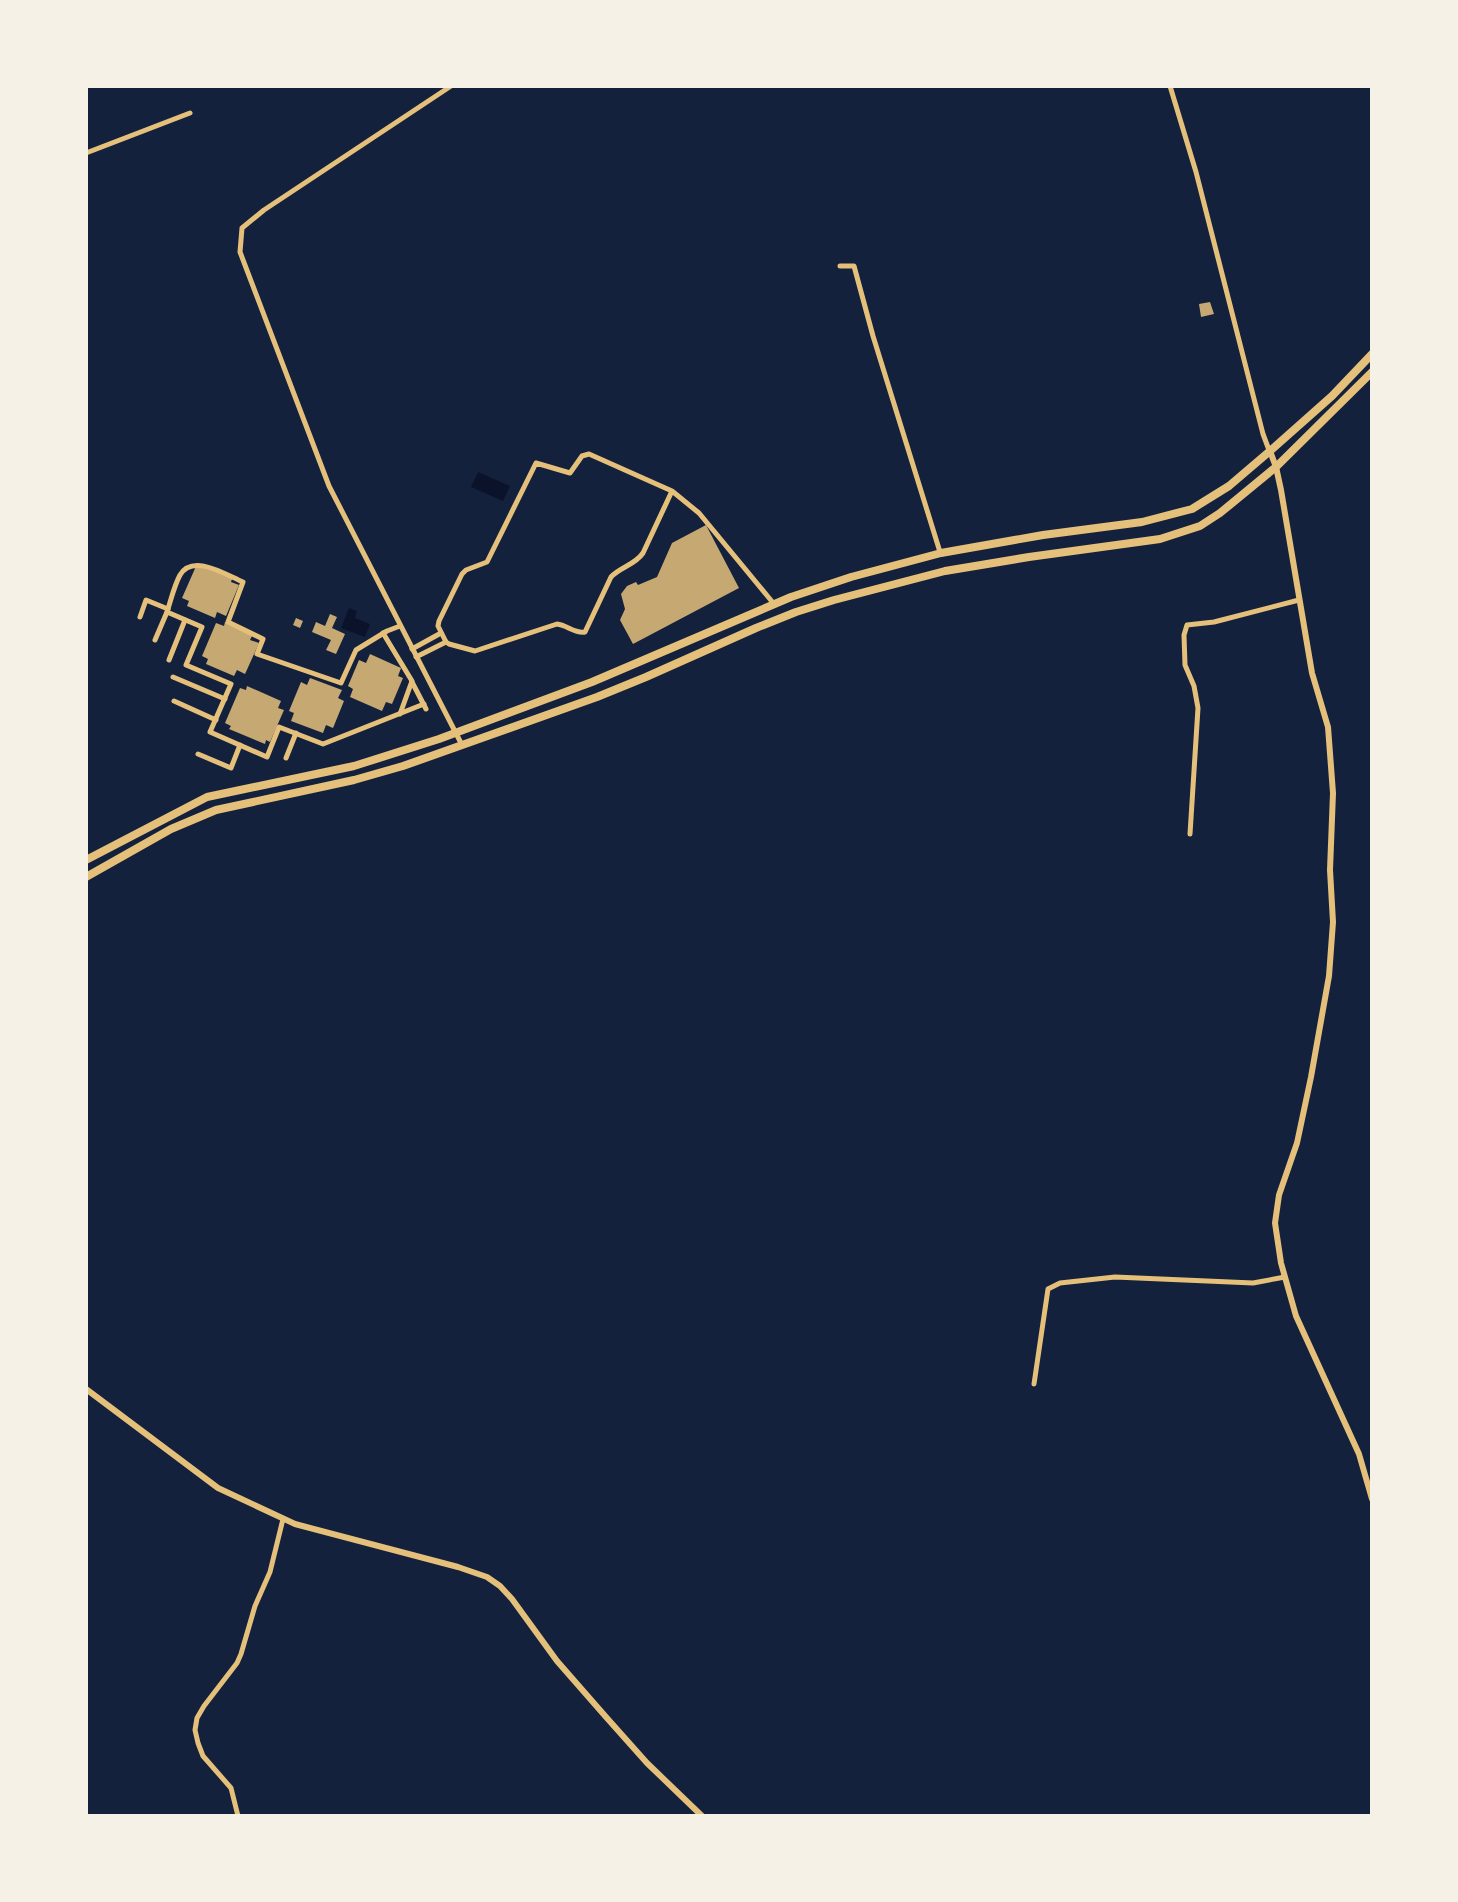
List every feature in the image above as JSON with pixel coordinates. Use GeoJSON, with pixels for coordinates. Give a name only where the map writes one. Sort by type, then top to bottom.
{"type":"FeatureCollection","features":[{"type":"Feature","properties":{"kind":"main road"},"geometry":{"type":"LineString","coordinates":[[86,860],[207,797],[354,766],[455,733],[605,677],[774,604],[851,577],[941,553],[1142,522],[1192,509],[1229,486],[1270,451],[1332,396],[1372,354]]}},
{"type":"Feature","properties":{"kind":"main road"},"geometry":{"type":"LineString","coordinates":[[86,877],[171,829],[216,810],[354,780],[403,766],[609,692],[796,612],[834,600],[945,571],[1160,539],[1200,526],[1276,467],[1372,372]]}},
{"type":"Feature","properties":{"kind":"main road"},"geometry":{"type":"LineString","coordinates":[[941,553],[945,571]]}},
{"type":"Feature","properties":{"kind":"street"},"geometry":{"type":"LineString","coordinates":[[451,86],[264,210],[242,228],[240,252],[329,486],[462,745]]}},
{"type":"Feature","properties":{"kind":"street"},"geometry":{"type":"LineString","coordinates":[[1170,86],[1196,172],[1255,404],[1276,467],[1312,673],[1328,727],[1333,793],[1330,870],[1333,922],[1329,976],[1297,1143],[1279,1195],[1275,1223],[1296,1316],[1359,1454],[1372,1499]]}},
{"type":"Feature","properties":{"kind":"street"},"geometry":{"type":"LineString","coordinates":[[86,153],[190,113]]}},
{"type":"Feature","properties":{"kind":"street"},"geometry":{"type":"LineString","coordinates":[[840,266],[854,266],[941,553]]}},
{"type":"Feature","properties":{"kind":"street"},"geometry":{"type":"LineString","coordinates":[[672,491],[643,553],[611,577],[585,632],[557,624],[475,651],[446,642],[439,621],[462,574],[487,562],[537,463],[570,473],[582,456],[589,454],[672,491],[699,513],[774,604]]}},
{"type":"Feature","properties":{"kind":"street"},"geometry":{"type":"LineString","coordinates":[[155,640],[179,577],[185,568],[198,564],[243,582],[228,622],[263,639],[257,654],[341,683],[356,650],[400,626]]}},
{"type":"Feature","properties":{"kind":"street"},"geometry":{"type":"LineString","coordinates":[[140,617],[146,600],[202,627],[186,665],[231,684],[210,732],[267,757],[279,727],[323,744],[425,707],[383,633]]}},
{"type":"Feature","properties":{"kind":"street"},"geometry":{"type":"LineString","coordinates":[[1190,834],[1198,708],[1194,686],[1185,665],[1184,635],[1187,625],[1214,622],[1299,600]]}},
{"type":"Feature","properties":{"kind":"street"},"geometry":{"type":"LineString","coordinates":[[169,660],[185,620]]}},
{"type":"Feature","properties":{"kind":"street"},"geometry":{"type":"LineString","coordinates":[[412,649],[441,633]]}},
{"type":"Feature","properties":{"kind":"street"},"geometry":{"type":"LineString","coordinates":[[416,657],[446,642]]}},
{"type":"Feature","properties":{"kind":"street"},"geometry":{"type":"LineString","coordinates":[[173,677],[225,699]]}},
{"type":"Feature","properties":{"kind":"street"},"geometry":{"type":"LineString","coordinates":[[400,715],[412,681]]}},
{"type":"Feature","properties":{"kind":"street"},"geometry":{"type":"LineString","coordinates":[[174,701],[216,720]]}},
{"type":"Feature","properties":{"kind":"street"},"geometry":{"type":"LineString","coordinates":[[286,758],[296,733]]}},
{"type":"Feature","properties":{"kind":"street"},"geometry":{"type":"LineString","coordinates":[[198,754],[231,768],[240,745]]}},
{"type":"Feature","properties":{"kind":"street"},"geometry":{"type":"LineString","coordinates":[[1034,1384],[1048,1289],[1060,1283],[1115,1277],[1253,1283],[1285,1277]]}},
{"type":"Feature","properties":{"kind":"street"},"geometry":{"type":"LineString","coordinates":[[86,1389],[218,1488],[283,1519],[458,1567],[487,1577],[500,1586],[557,1661],[606,1717],[647,1763],[702,1816]]}},
{"type":"Feature","properties":{"kind":"street"},"geometry":{"type":"LineString","coordinates":[[238,1816],[231,1788],[203,1756],[195,1730],[197,1718],[241,1654],[255,1606],[270,1572],[283,1519]]}},
{"type":"Feature","properties":{"kind":"water"},"geometry":{"type":"Polygon","coordinates":[[[478,472],[510,486],[503,501],[471,487],[478,472]]]}},
{"type":"Feature","properties":{"kind":"water"},"geometry":{"type":"Polygon","coordinates":[[[349,608],[357,611],[355,618],[370,624],[365,637],[341,628],[349,608]]]}},
{"type":"Feature","properties":{"kind":"building"},"geometry":{"type":"Polygon","coordinates":[[[1210,302],[1214,314],[1201,317],[1199,304],[1210,302]]]}},
{"type":"Feature","properties":{"kind":"building"},"geometry":{"type":"Polygon","coordinates":[[[706,525],[739,588],[633,644],[620,620],[625,609],[621,594],[627,586],[657,577],[672,543],[706,525]]]}},
{"type":"Feature","properties":{"kind":"building"},"geometry":{"type":"Polygon","coordinates":[[[197,564],[233,576],[231,582],[239,585],[226,616],[217,612],[215,618],[187,606],[189,601],[182,598],[197,564]]]}},
{"type":"Feature","properties":{"kind":"building"},"geometry":{"type":"Polygon","coordinates":[[[330,614],[337,617],[332,628],[345,634],[336,654],[326,650],[331,640],[312,632],[316,622],[325,626],[330,614]]]}},
{"type":"Feature","properties":{"kind":"building"},"geometry":{"type":"Polygon","coordinates":[[[296,618],[303,621],[300,628],[293,625],[296,618]]]}},
{"type":"Feature","properties":{"kind":"building"},"geometry":{"type":"Polygon","coordinates":[[[225,622],[253,634],[250,640],[259,643],[245,674],[237,670],[234,676],[206,664],[208,659],[202,656],[216,623],[224,626],[225,622]]]}},
{"type":"Feature","properties":{"kind":"building"},"geometry":{"type":"Polygon","coordinates":[[[370,654],[401,668],[398,676],[403,678],[392,704],[386,702],[382,711],[350,697],[353,689],[348,686],[359,660],[366,663],[370,654]]]}},
{"type":"Feature","properties":{"kind":"building"},"geometry":{"type":"Polygon","coordinates":[[[310,678],[342,690],[338,698],[344,701],[333,728],[326,725],[323,733],[291,721],[294,713],[289,711],[301,682],[307,685],[310,678]]]}},
{"type":"Feature","properties":{"kind":"building"},"geometry":{"type":"Polygon","coordinates":[[[247,686],[281,701],[278,708],[284,710],[270,742],[266,740],[265,744],[229,729],[231,726],[225,723],[240,688],[246,690],[247,686]]]}}]}
